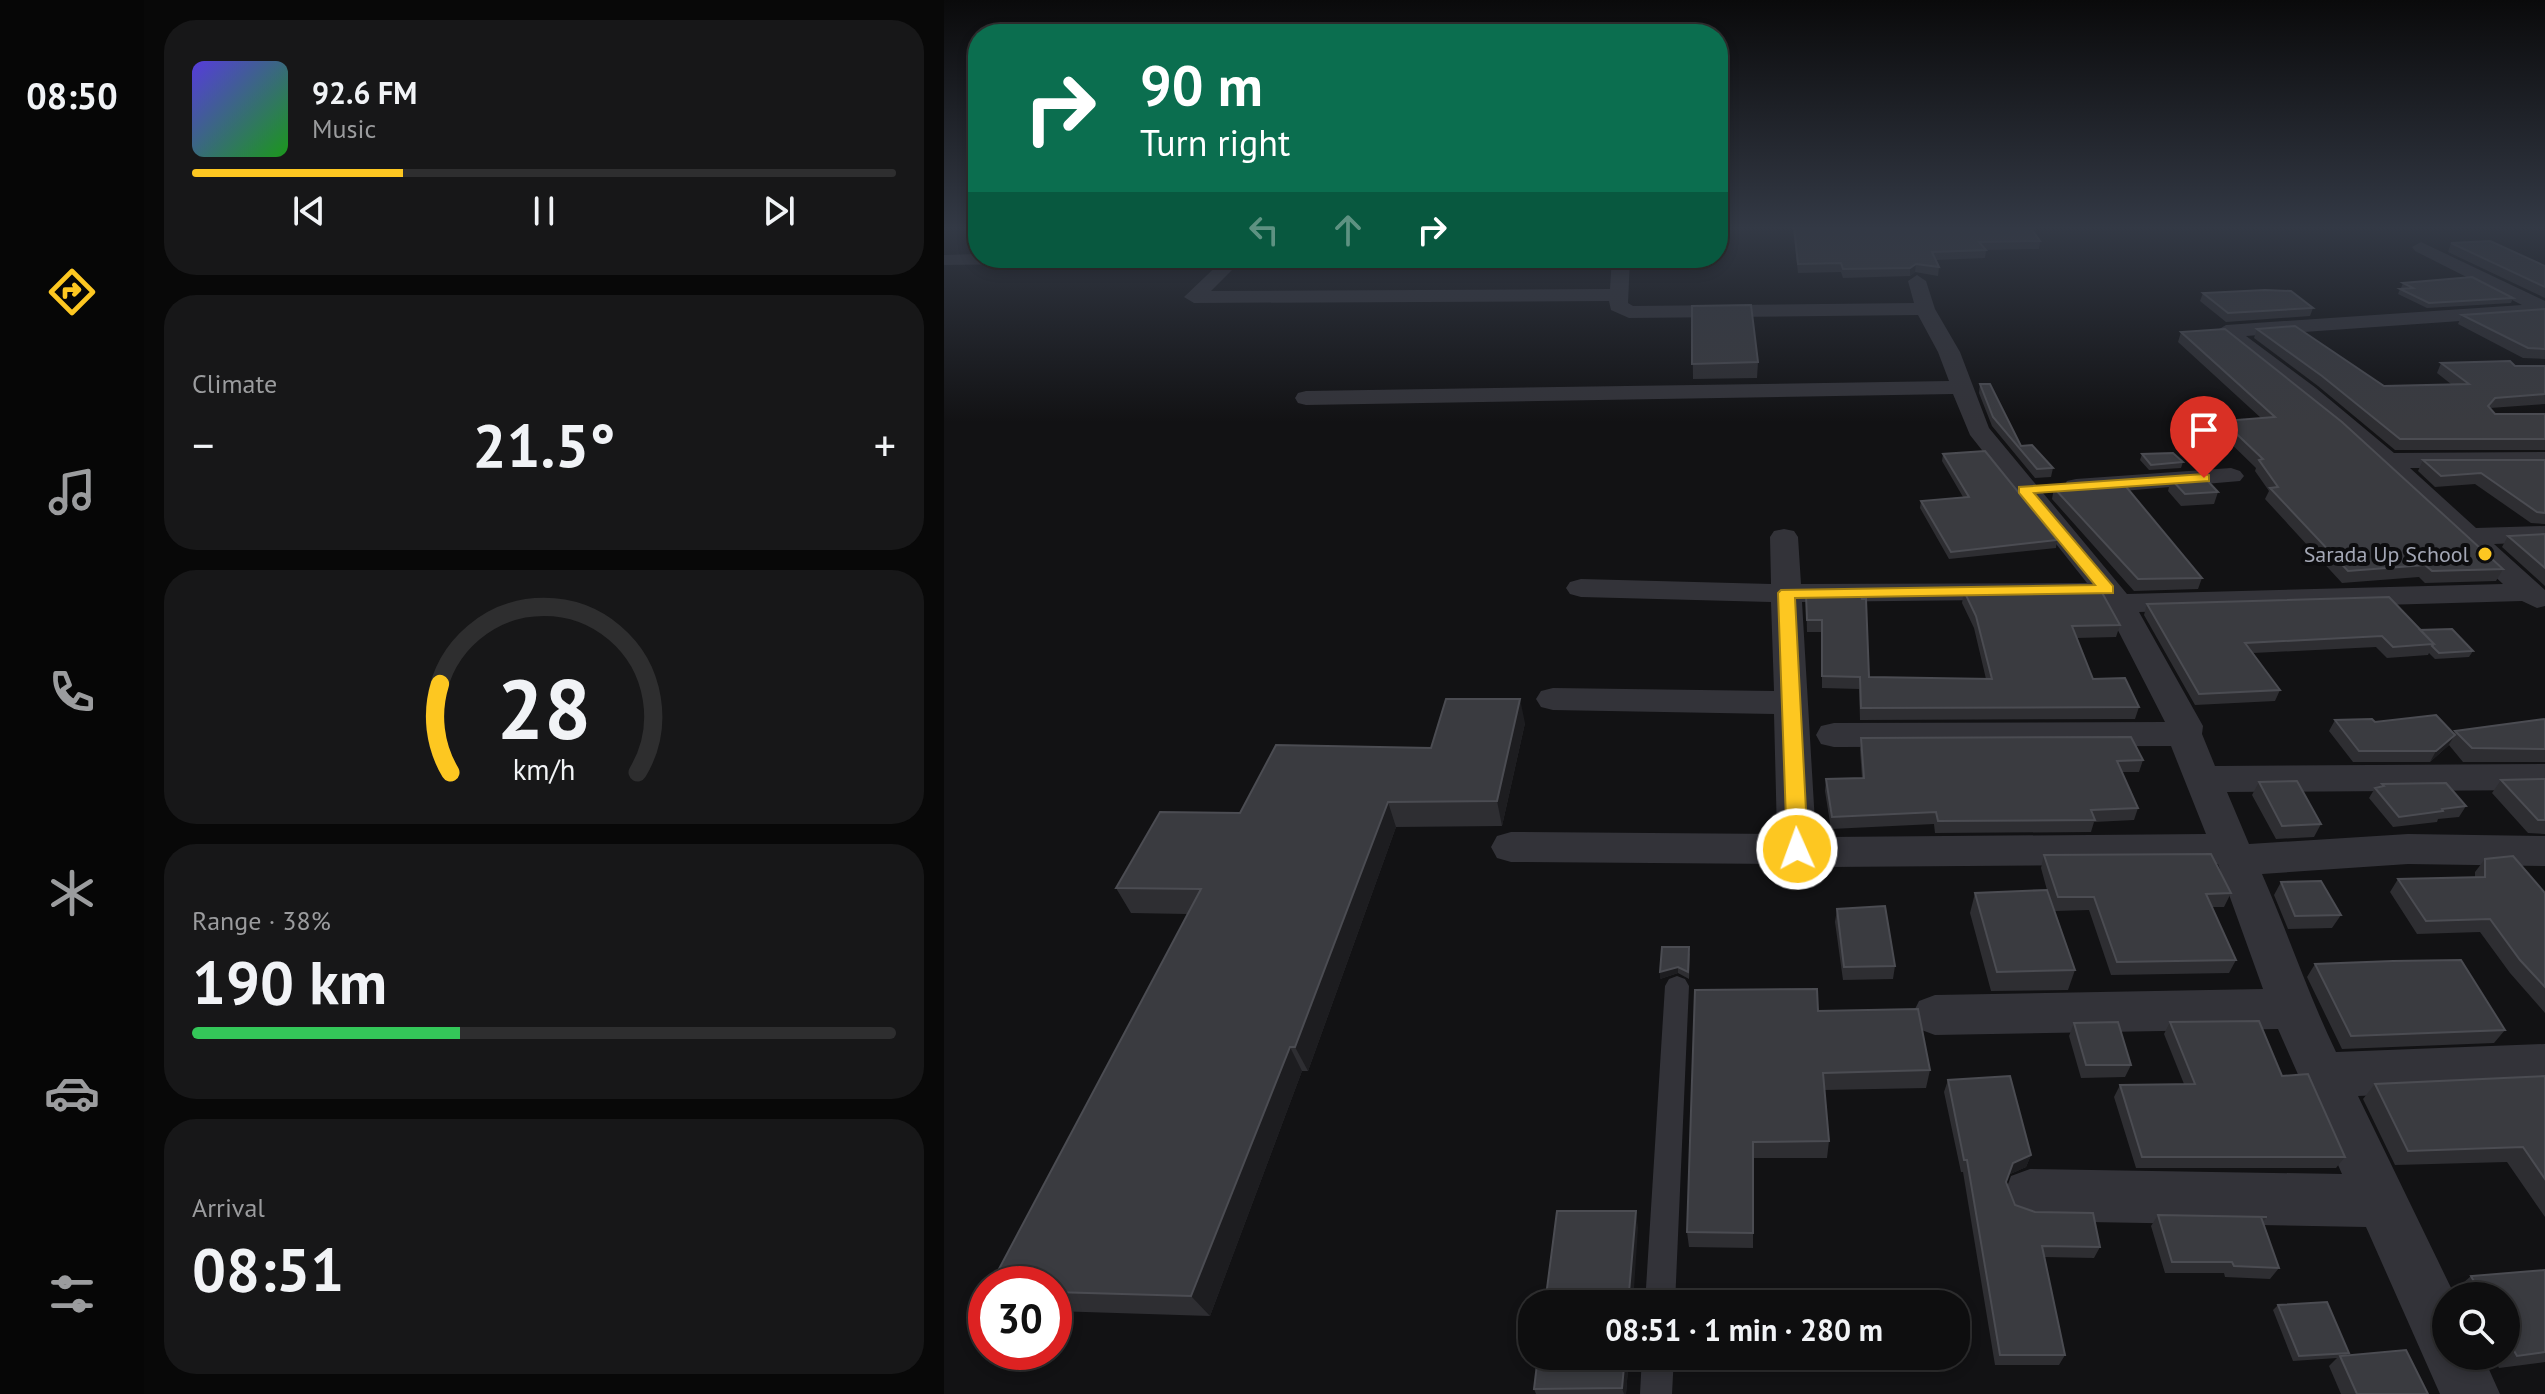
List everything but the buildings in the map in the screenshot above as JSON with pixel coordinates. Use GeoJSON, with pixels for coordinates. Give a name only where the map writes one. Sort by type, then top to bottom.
{"type":"FeatureCollection","features":[{"type":"Feature","properties":{"kind":"street"},"geometry":{"type":"LineString","coordinates":[[1199,292],[1194,297],[1619,295],[1619,308],[1635,313],[1925,309]]}},
{"type":"Feature","properties":{"kind":"street"},"geometry":{"type":"LineString","coordinates":[[1920,292],[1925,309],[1949,352],[1978,430],[2113,596],[2164,683],[2185,726],[2184,734],[2270,942],[2292,1009],[2432,1309]]}},
{"type":"Feature","properties":{"kind":"street"},"geometry":{"type":"LineString","coordinates":[[2511,292],[2545,309]]}},
{"type":"Feature","properties":{"kind":"street"},"geometry":{"type":"LineString","coordinates":[[2537,599],[2389,461],[2302,387],[2226,331],[2545,309]]}},
{"type":"Feature","properties":{"kind":"street"},"geometry":{"type":"LineString","coordinates":[[1306,398],[1963,387]]}},
{"type":"Feature","properties":{"kind":"street"},"geometry":{"type":"LineString","coordinates":[[2389,461],[2545,460]]}},
{"type":"Feature","properties":{"kind":"street"},"geometry":{"type":"LineString","coordinates":[[2024,490],[2231,476]]}},
{"type":"Feature","properties":{"kind":"street"},"geometry":{"type":"LineString","coordinates":[[2472,537],[2545,534]]}},
{"type":"Feature","properties":{"kind":"street"},"geometry":{"type":"LineString","coordinates":[[1511,847],[1797,849],[1784,537]]}},
{"type":"Feature","properties":{"kind":"street"},"geometry":{"type":"LineString","coordinates":[[1581,588],[1786,593],[2537,599]]}},
{"type":"Feature","properties":{"kind":"street"},"geometry":{"type":"LineString","coordinates":[[1553,699],[1791,703]]}},
{"type":"Feature","properties":{"kind":"street"},"geometry":{"type":"LineString","coordinates":[[1834,735],[2184,734]]}},
{"type":"Feature","properties":{"kind":"street"},"geometry":{"type":"LineString","coordinates":[[2204,779],[2545,777]]}},
{"type":"Feature","properties":{"kind":"street"},"geometry":{"type":"LineString","coordinates":[[1828,852],[2232,854],[2408,849],[2545,851]]}},
{"type":"Feature","properties":{"kind":"street"},"geometry":{"type":"LineString","coordinates":[[1935,1015],[2292,1009]]}},
{"type":"Feature","properties":{"kind":"street"},"geometry":{"type":"LineString","coordinates":[[2324,1075],[2545,1066]]}},
{"type":"Feature","properties":{"kind":"street"},"geometry":{"type":"LineString","coordinates":[[2030,1195],[2383,1201]]}},
{"type":"Feature","properties":{"kind":"street"},"geometry":{"type":"LineString","coordinates":[[2459,1370],[2470,1394]]}},
{"type":"Feature","properties":{"kind":"lane"},"geometry":{"type":"LineString","coordinates":[[1661,1290],[1677,986]]}},
{"type":"Feature","properties":{"kind":"lane"},"geometry":{"type":"LineString","coordinates":[[1656,1394],[1657,1370]]}},
{"type":"Feature","properties":{"kind":"place","name":"Sarada Up School"},"geometry":{"type":"Point","coordinates":[2485,554]}},
{"type":"Feature","properties":{"kind":"route"},"geometry":{"type":"LineString","coordinates":[[1797,849],[1786,593],[2107,589],[2024,490],[2204,478]]}}]}
